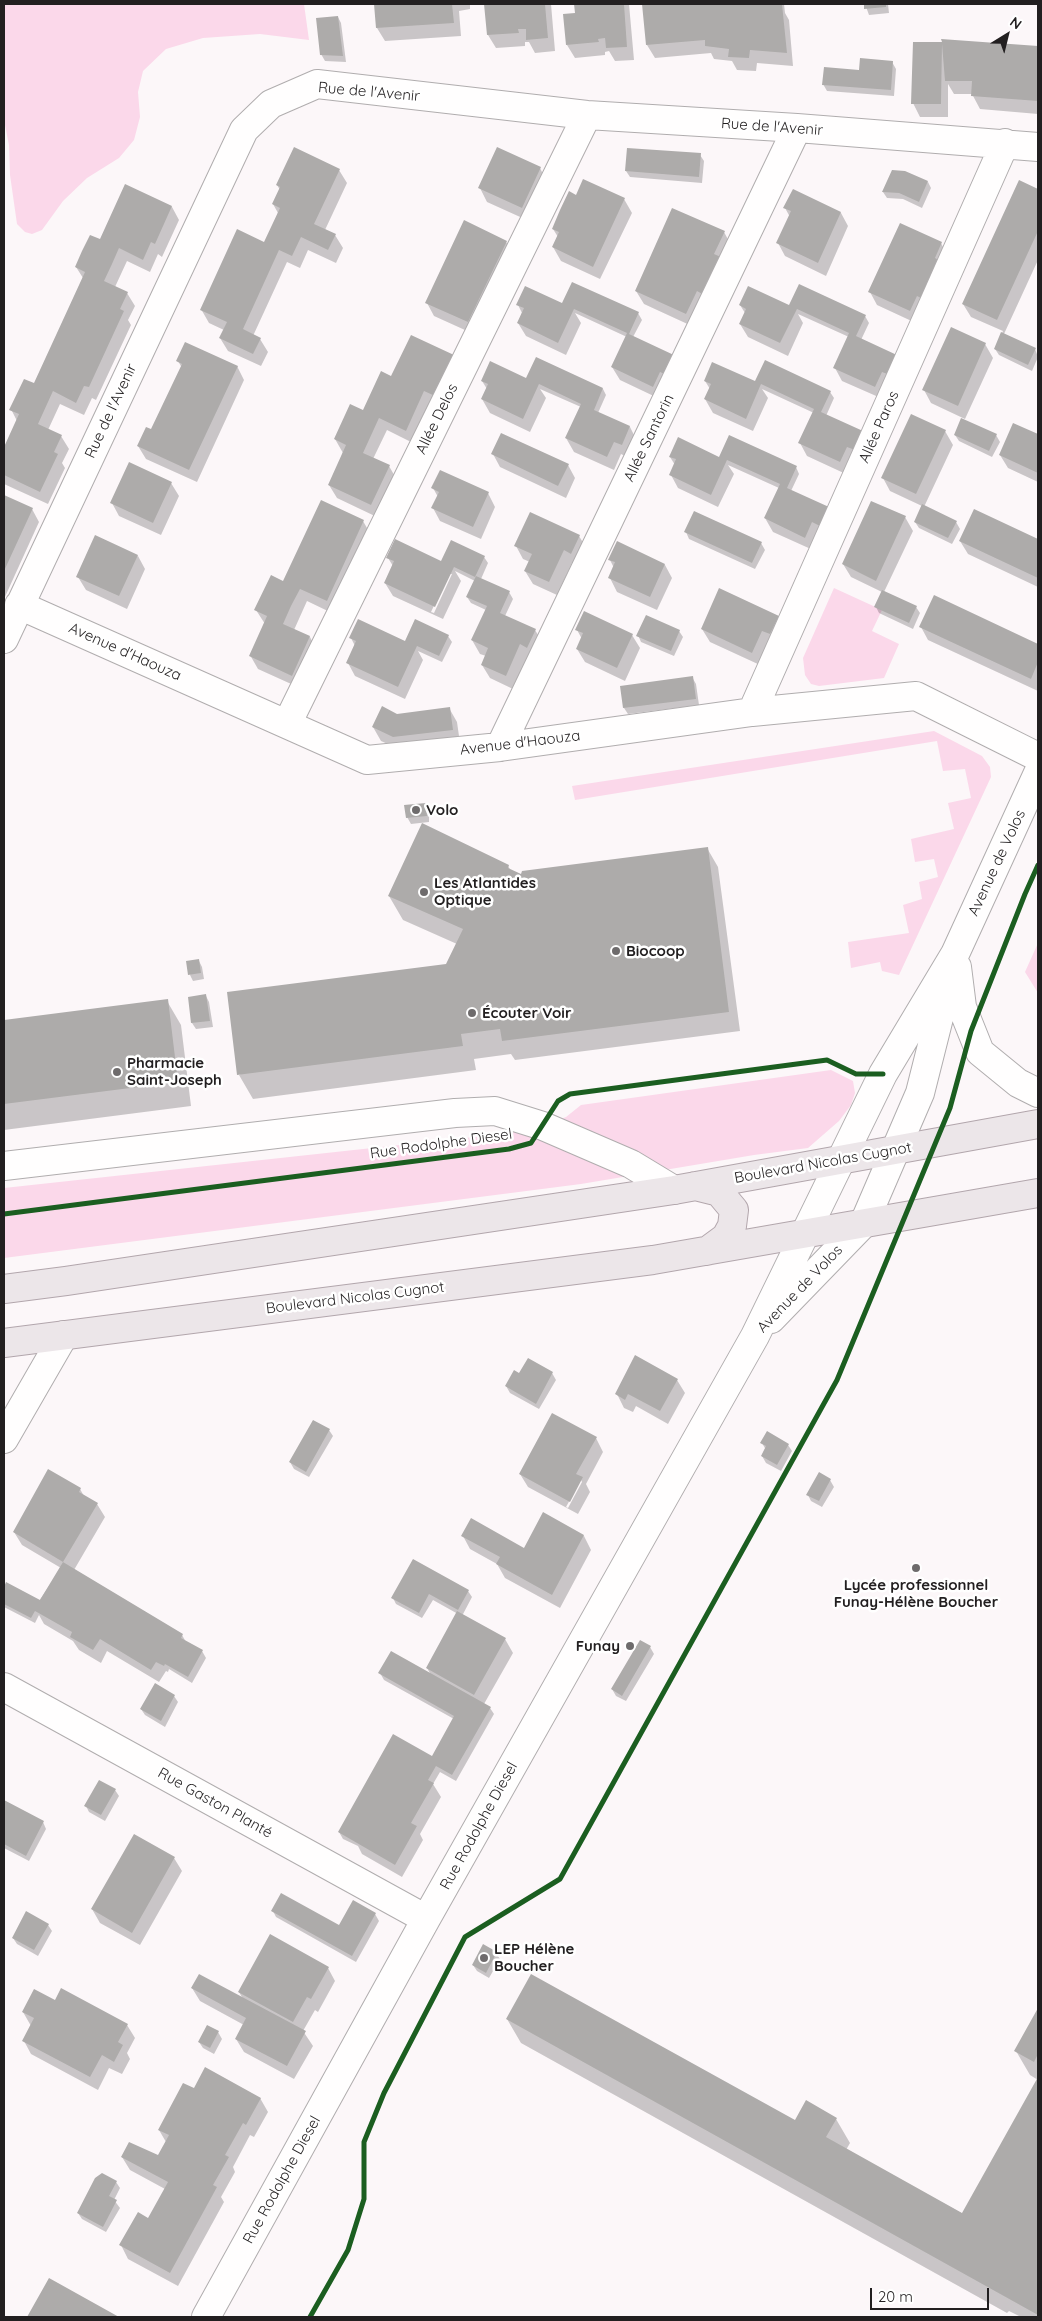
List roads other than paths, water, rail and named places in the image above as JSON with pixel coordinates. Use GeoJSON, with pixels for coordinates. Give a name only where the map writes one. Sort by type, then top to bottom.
{"type":"FeatureCollection","features":[{"type":"Feature","properties":{"kind":"main road","name":"Boulevard Nicolas Cugnot"},"geometry":{"type":"LineString","coordinates":[[4,1288],[86,1278],[685,1188],[1038,1124]]}},
{"type":"Feature","properties":{"kind":"main road","name":"Boulevard Nicolas Cugnot"},"geometry":{"type":"LineString","coordinates":[[685,1188],[719,1192],[734,1210],[732,1226],[726,1237],[707,1251]]}},
{"type":"Feature","properties":{"kind":"main road","name":"Boulevard Nicolas Cugnot"},"geometry":{"type":"LineString","coordinates":[[4,1343],[653,1260],[1038,1193]]}},
{"type":"Feature","properties":{"kind":"street","name":"Rue de l'Avenir"},"geometry":{"type":"LineString","coordinates":[[4,639],[244,130],[271,104],[317,84],[587,115],[797,128],[1038,147]]}},
{"type":"Feature","properties":{"kind":"street","name":"Allée Delos"},"geometry":{"type":"LineString","coordinates":[[287,724],[587,115]]}},
{"type":"Feature","properties":{"kind":"street","name":"Allée Santorin"},"geometry":{"type":"LineString","coordinates":[[500,747],[797,128]]}},
{"type":"Feature","properties":{"kind":"street","name":"Allée Paros"},"geometry":{"type":"LineString","coordinates":[[752,712],[1005,143]]}},
{"type":"Feature","properties":{"kind":"street","name":"Avenue d'Haouza"},"geometry":{"type":"LineString","coordinates":[[19,605],[367,760],[500,747],[752,712],[916,696],[1038,757]]}},
{"type":"Feature","properties":{"kind":"street","name":"Avenue de Volos"},"geometry":{"type":"LineString","coordinates":[[755,1336],[883,1074],[955,954],[1038,773]]}},
{"type":"Feature","properties":{"kind":"street","name":"Avenue de Volos"},"geometry":{"type":"LineString","coordinates":[[755,1336],[864,1224],[920,1093],[955,954]]}},
{"type":"Feature","properties":{"kind":"street"},"geometry":{"type":"LineString","coordinates":[[955,954],[962,1007],[980,1052],[1018,1083],[1038,1093]]}},
{"type":"Feature","properties":{"kind":"street","name":"Rue Rodolphe Diesel"},"geometry":{"type":"LineString","coordinates":[[4,1166],[455,1113],[495,1111],[542,1126],[685,1188]]}},
{"type":"Feature","properties":{"kind":"street"},"geometry":{"type":"LineString","coordinates":[[4,1439],[64,1335]]}},
{"type":"Feature","properties":{"kind":"street","name":"Rue Rodolphe Diesel"},"geometry":{"type":"LineString","coordinates":[[206,2317],[426,1919],[755,1336]]}},
{"type":"Feature","properties":{"kind":"street","name":"Rue Gaston Planté"},"geometry":{"type":"LineString","coordinates":[[4,1687],[426,1919]]}},
{"type":"Feature","properties":{"kind":"place","name":"Volo"},"geometry":{"type":"Point","coordinates":[416,810]}},
{"type":"Feature","properties":{"kind":"place","name":"Les Atlantides Optique"},"geometry":{"type":"Point","coordinates":[424,892]}},
{"type":"Feature","properties":{"kind":"place","name":"Biocoop"},"geometry":{"type":"Point","coordinates":[616,951]}},
{"type":"Feature","properties":{"kind":"place","name":"Écouter Voir"},"geometry":{"type":"Point","coordinates":[472,1013]}},
{"type":"Feature","properties":{"kind":"place","name":"Pharmacie Saint-Joseph"},"geometry":{"type":"Point","coordinates":[117,1072]}},
{"type":"Feature","properties":{"kind":"place","name":"Lycée professionnel Funay-Hélène Boucher"},"geometry":{"type":"Point","coordinates":[916,1568]}},
{"type":"Feature","properties":{"kind":"place","name":"Funay"},"geometry":{"type":"Point","coordinates":[630,1646]}},
{"type":"Feature","properties":{"kind":"place","name":"LEP Hélène Boucher"},"geometry":{"type":"Point","coordinates":[484,1958]}}]}
